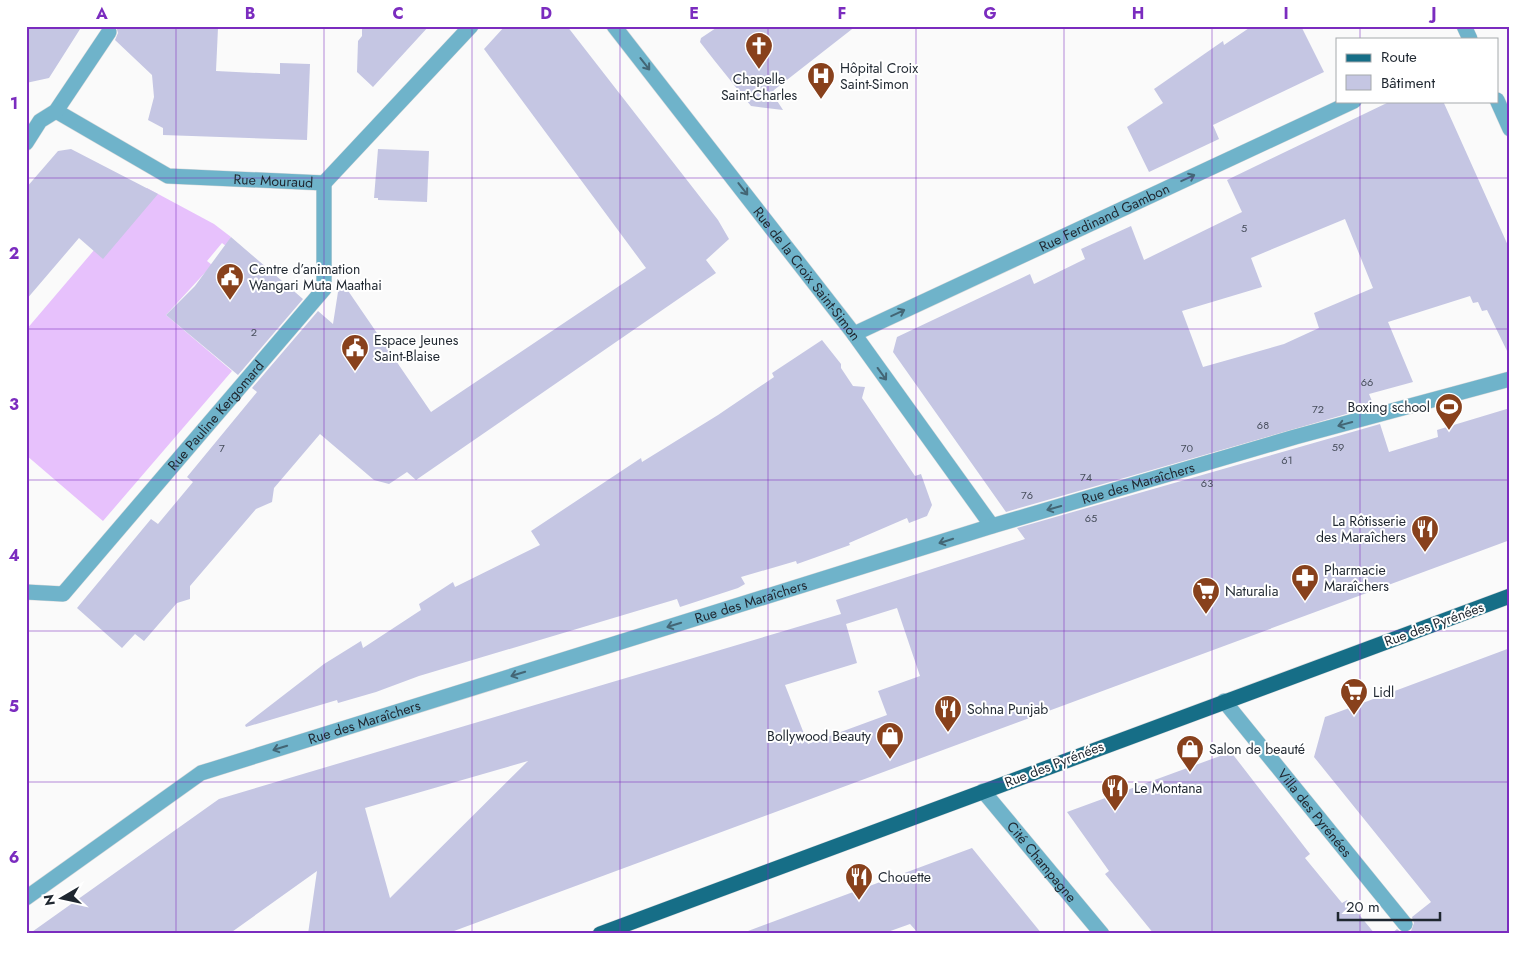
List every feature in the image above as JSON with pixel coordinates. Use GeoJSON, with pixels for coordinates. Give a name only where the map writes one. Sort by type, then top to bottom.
{"type":"FeatureCollection","features":[{"type":"Feature","properties":{"kind":"main road","name":"Rue des Pyrénées"},"geometry":{"type":"LineString","coordinates":[[600,934],[1510,596]]}},
{"type":"Feature","properties":{"kind":"street","name":"Rue Mouraud"},"geometry":{"type":"LineString","coordinates":[[56,111],[168,176],[324,183],[471,26]]}},
{"type":"Feature","properties":{"kind":"street","name":"Rue de la Croix Saint-Simon"},"geometry":{"type":"LineString","coordinates":[[614,26],[854,334],[992,526]]}},
{"type":"Feature","properties":{"kind":"street"},"geometry":{"type":"LineString","coordinates":[[1464,26],[1470,38]]}},
{"type":"Feature","properties":{"kind":"street"},"geometry":{"type":"LineString","coordinates":[[26,143],[40,121],[56,111],[109,32]]}},
{"type":"Feature","properties":{"kind":"street","name":"Rue Ferdinand Gambon"},"geometry":{"type":"LineString","coordinates":[[854,334],[1352,102]]}},
{"type":"Feature","properties":{"kind":"street"},"geometry":{"type":"LineString","coordinates":[[1498,102],[1510,128]]}},
{"type":"Feature","properties":{"kind":"street","name":"Rue Pauline Kergomard"},"geometry":{"type":"LineString","coordinates":[[26,592],[63,594],[324,289],[324,183]]}},
{"type":"Feature","properties":{"kind":"street","name":"Rue des Maraîchers"},"geometry":{"type":"LineString","coordinates":[[26,898],[201,773],[992,526],[1295,437],[1510,379]]}},
{"type":"Feature","properties":{"kind":"street","name":"Villa des Pyrénées"},"geometry":{"type":"LineString","coordinates":[[1224,701],[1404,924]]}},
{"type":"Feature","properties":{"kind":"street","name":"Cité Champagne"},"geometry":{"type":"LineString","coordinates":[[983,791],[1102,934]]}},
{"type":"Feature","properties":{"kind":"shaded area"},"geometry":{"type":"Polygon","coordinates":[[[147,188],[214,224],[231,237],[226,246],[222,243],[207,261],[212,265],[166,315],[232,371],[103,521],[26,455],[26,330],[147,188]]]}},
{"type":"Feature","properties":{"kind":"building"},"geometry":{"type":"Polygon","coordinates":[[[26,26],[82,26],[49,78],[26,83],[26,26]]]}},
{"type":"Feature","properties":{"kind":"building"},"geometry":{"type":"Polygon","coordinates":[[[116,26],[218,28],[216,71],[280,74],[280,63],[310,64],[307,140],[163,135],[163,128],[148,120],[154,97],[152,75],[115,40],[118,33],[116,26]]]}},
{"type":"Feature","properties":{"kind":"building"},"geometry":{"type":"Polygon","coordinates":[[[362,26],[429,26],[373,87],[357,72],[358,41],[362,36],[362,26]]]}},
{"type":"Feature","properties":{"kind":"building"},"geometry":{"type":"Polygon","coordinates":[[[505,26],[567,26],[718,220],[729,239],[706,260],[716,273],[416,480],[407,472],[389,484],[374,480],[320,434],[274,488],[272,502],[256,509],[190,586],[190,599],[177,603],[144,641],[135,634],[122,648],[77,608],[151,519],[158,524],[193,482],[187,477],[257,392],[252,388],[318,311],[333,324],[340,279],[431,412],[646,268],[484,49],[505,26]]]}},
{"type":"Feature","properties":{"kind":"building","name":"Chapelle Saint-Charles"},"geometry":{"type":"Polygon","coordinates":[[[719,26],[856,26],[774,90],[772,93],[783,110],[751,106],[700,42],[701,38],[719,26]]]}},
{"type":"Feature","properties":{"kind":"building"},"geometry":{"type":"Polygon","coordinates":[[[1252,26],[1301,26],[1324,72],[1213,125],[1219,139],[1149,172],[1127,127],[1163,103],[1154,89],[1223,41],[1224,45],[1252,26]]]}},
{"type":"Feature","properties":{"kind":"building"},"geometry":{"type":"Polygon","coordinates":[[[1389,102],[1443,102],[1510,250],[1510,357],[1487,310],[1482,311],[1478,302],[1473,303],[1470,296],[1388,322],[1413,382],[1369,394],[1374,406],[1006,512],[893,352],[897,337],[1030,274],[1034,284],[1085,259],[1081,249],[1131,226],[1144,260],[1242,212],[1227,180],[1389,102]],[[1345,219],[1251,258],[1262,287],[1182,311],[1203,367],[1284,344],[1319,328],[1314,313],[1373,288],[1345,219]]]}},
{"type":"Feature","properties":{"kind":"building"},"geometry":{"type":"Polygon","coordinates":[[[71,149],[158,194],[103,259],[79,238],[26,300],[26,188],[58,151],[71,149]]]}},
{"type":"Feature","properties":{"kind":"building"},"geometry":{"type":"Polygon","coordinates":[[[378,149],[429,151],[427,202],[378,200],[378,198],[374,198],[378,149]]]}},
{"type":"Feature","properties":{"kind":"building","name":"Centre d’animation Wangari Muta Maathai"},"geometry":{"type":"Polygon","coordinates":[[[231,237],[303,299],[238,375],[166,315],[195,286],[231,237]]]}},
{"type":"Feature","properties":{"kind":"building"},"geometry":{"type":"Polygon","coordinates":[[[822,340],[841,364],[841,368],[853,386],[865,387],[862,398],[915,476],[921,474],[932,505],[927,516],[909,523],[907,518],[849,543],[850,545],[797,564],[796,561],[741,577],[745,584],[738,588],[680,607],[677,599],[419,676],[376,692],[338,703],[337,700],[246,727],[245,725],[324,664],[361,641],[363,648],[421,610],[419,604],[453,582],[455,587],[540,545],[531,531],[641,458],[642,462],[718,415],[774,377],[772,373],[822,340]]]}},
{"type":"Feature","properties":{"kind":"building"},"geometry":{"type":"Polygon","coordinates":[[[1510,408],[1510,540],[446,934],[308,934],[317,871],[229,934],[29,934],[219,799],[841,614],[836,600],[1025,539],[1017,528],[1380,424],[1389,452],[1438,437],[1437,430],[1510,408]],[[897,608],[846,624],[857,663],[785,685],[808,744],[887,715],[878,691],[920,676],[897,608]],[[528,761],[365,808],[390,898],[528,761]]]}},
{"type":"Feature","properties":{"kind":"building"},"geometry":{"type":"Polygon","coordinates":[[[1510,648],[1510,934],[1391,934],[1397,929],[1402,933],[1411,931],[1414,923],[1412,917],[1431,902],[1314,757],[1325,717],[1510,648]]]}},
{"type":"Feature","properties":{"kind":"building"},"geometry":{"type":"Polygon","coordinates":[[[1231,752],[1310,854],[1305,858],[1342,903],[1347,900],[1375,934],[1154,934],[1105,874],[1109,871],[1067,812],[1231,752]]]}},
{"type":"Feature","properties":{"kind":"building"},"geometry":{"type":"Polygon","coordinates":[[[972,848],[1042,934],[919,934],[910,924],[882,934],[748,934],[748,931],[972,848]]]}},
{"type":"Feature","properties":{"kind":"place","name":"Chapelle Saint-Charles"},"geometry":{"type":"Point","coordinates":[759,70]}},
{"type":"Feature","properties":{"kind":"place","name":"Hôpital Croix Saint-Simon"},"geometry":{"type":"Point","coordinates":[821,100]}},
{"type":"Feature","properties":{"kind":"place","name":"Centre d’animation Wangari Muta Maathai"},"geometry":{"type":"Point","coordinates":[230,301]}},
{"type":"Feature","properties":{"kind":"place","name":"Espace Jeunes Saint-Blaise"},"geometry":{"type":"Point","coordinates":[355,372]}},
{"type":"Feature","properties":{"kind":"place","name":"Boxing school"},"geometry":{"type":"Point","coordinates":[1449,431]}},
{"type":"Feature","properties":{"kind":"place","name":"La Rôtisserie des Maraîchers"},"geometry":{"type":"Point","coordinates":[1425,553]}},
{"type":"Feature","properties":{"kind":"place","name":"Pharmacie Maraîchers"},"geometry":{"type":"Point","coordinates":[1305,602]}},
{"type":"Feature","properties":{"kind":"place","name":"Naturalia"},"geometry":{"type":"Point","coordinates":[1206,615]}},
{"type":"Feature","properties":{"kind":"place","name":"Lidl"},"geometry":{"type":"Point","coordinates":[1354,716]}},
{"type":"Feature","properties":{"kind":"place","name":"Sohna Punjab"},"geometry":{"type":"Point","coordinates":[948,733]}},
{"type":"Feature","properties":{"kind":"place","name":"Bollywood Beauty"},"geometry":{"type":"Point","coordinates":[890,760]}},
{"type":"Feature","properties":{"kind":"place","name":"Salon de beauté"},"geometry":{"type":"Point","coordinates":[1190,773]}},
{"type":"Feature","properties":{"kind":"place","name":"Le Montana"},"geometry":{"type":"Point","coordinates":[1115,812]}},
{"type":"Feature","properties":{"kind":"place","name":"Chouette"},"geometry":{"type":"Point","coordinates":[859,901]}}]}
